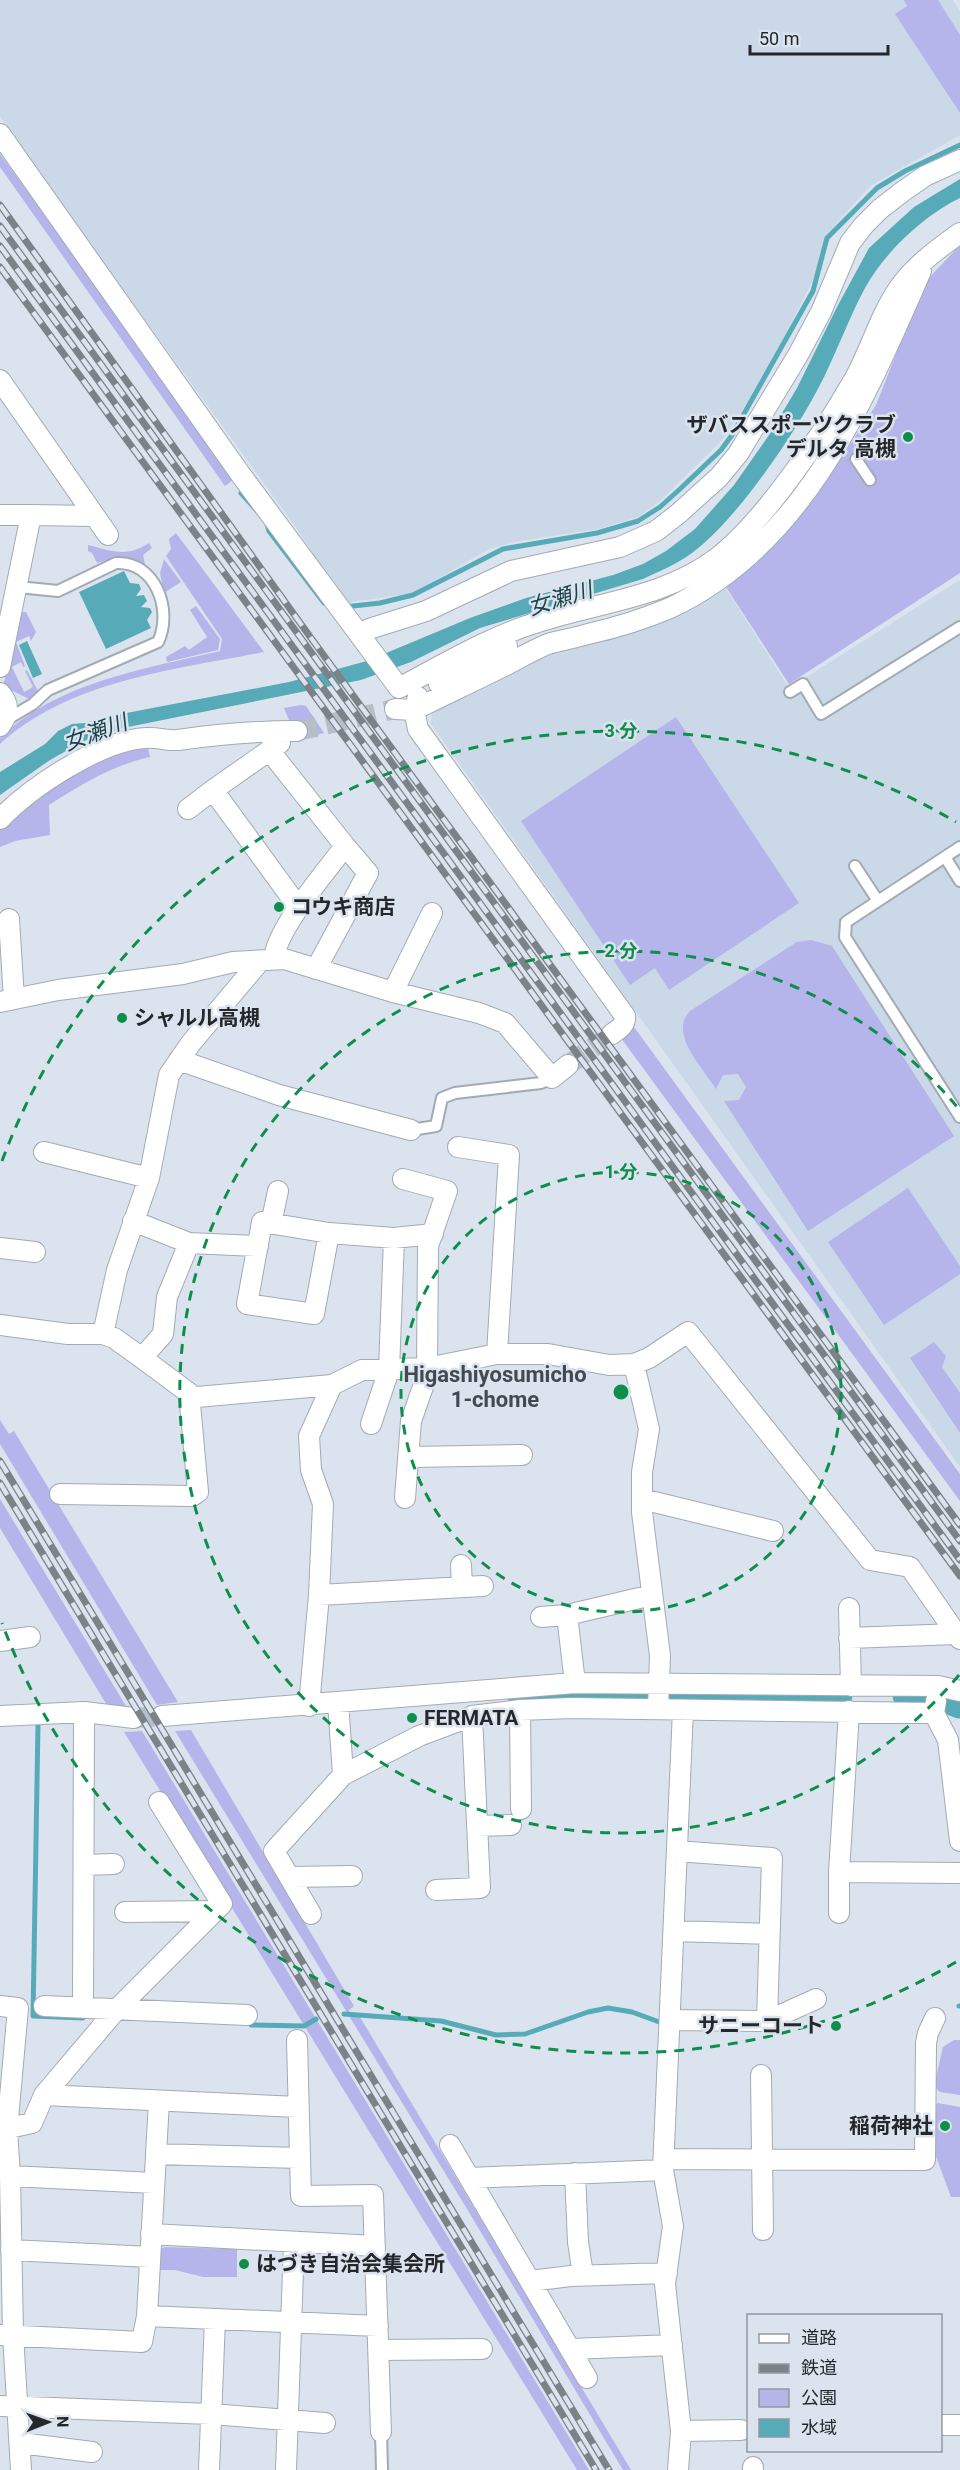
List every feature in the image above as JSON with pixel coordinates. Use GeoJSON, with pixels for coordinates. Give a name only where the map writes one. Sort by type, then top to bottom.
{"type":"FeatureCollection","features":[{"type":"Feature","properties":{"kind":"street"},"geometry":{"type":"LineString","coordinates":[[0,134],[241,475],[399,688],[506,633],[540,621],[624,601],[664,587],[717,557],[760,516],[795,468],[856,376],[899,288],[924,263],[960,233]]}},
{"type":"Feature","properties":{"kind":"street"},"geometry":{"type":"LineString","coordinates":[[369,629],[426,611],[511,571],[620,547],[656,531],[678,514],[719,477],[738,454],[812,329],[835,283],[850,243],[864,225],[880,209],[925,176],[960,160]]}},
{"type":"Feature","properties":{"kind":"street"},"geometry":{"type":"LineString","coordinates":[[417,702],[549,644],[619,626],[669,608],[714,582],[765,542],[803,496],[851,423],[883,359],[924,263]]}},
{"type":"Feature","properties":{"kind":"street"},"geometry":{"type":"LineString","coordinates":[[0,380],[108,535]]}},
{"type":"Feature","properties":{"kind":"street"},"geometry":{"type":"LineString","coordinates":[[0,515],[94,516]]}},
{"type":"Feature","properties":{"kind":"street"},"geometry":{"type":"LineString","coordinates":[[1,655],[18,587],[31,515]]}},
{"type":"Feature","properties":{"kind":"street"},"geometry":{"type":"LineString","coordinates":[[417,702],[513,643],[540,621]]}},
{"type":"Feature","properties":{"kind":"street"},"geometry":{"type":"LineString","coordinates":[[0,693],[7,707],[2,724]]}},
{"type":"Feature","properties":{"kind":"street"},"geometry":{"type":"LineString","coordinates":[[417,702],[418,729],[625,1016],[622,1026],[612,1034]]}},
{"type":"Feature","properties":{"kind":"street"},"geometry":{"type":"LineString","coordinates":[[0,819],[21,799],[48,780],[80,761],[128,741],[147,737],[175,741],[217,733],[297,731],[188,809]]}},
{"type":"Feature","properties":{"kind":"street"},"geometry":{"type":"LineString","coordinates":[[269,750],[368,873],[316,969]]}},
{"type":"Feature","properties":{"kind":"street"},"geometry":{"type":"LineString","coordinates":[[213,790],[299,908]]}},
{"type":"Feature","properties":{"kind":"street"},"geometry":{"type":"LineString","coordinates":[[103,1334],[117,1270],[149,1178],[169,1075],[179,1060],[267,960],[299,908],[345,846]]}},
{"type":"Feature","properties":{"kind":"street"},"geometry":{"type":"LineString","coordinates":[[393,992],[432,913]]}},
{"type":"Feature","properties":{"kind":"street"},"geometry":{"type":"LineString","coordinates":[[9,919],[7,1000],[102,984],[183,974],[233,962],[284,959],[393,992],[479,1013],[505,1023],[552,1078],[568,1065]]}},
{"type":"Feature","properties":{"kind":"street"},"geometry":{"type":"LineString","coordinates":[[179,1060],[279,1095],[411,1130]]}},
{"type":"Feature","properties":{"kind":"street"},"geometry":{"type":"LineString","coordinates":[[458,1147],[508,1155],[497,1354]]}},
{"type":"Feature","properties":{"kind":"street"},"geometry":{"type":"LineString","coordinates":[[44,1152],[149,1178]]}},
{"type":"Feature","properties":{"kind":"street"},"geometry":{"type":"LineString","coordinates":[[403,1179],[447,1191],[428,1246],[427,1368],[425,1381],[411,1421],[405,1498]]}},
{"type":"Feature","properties":{"kind":"street"},"geometry":{"type":"LineString","coordinates":[[272,1224],[278,1191]]}},
{"type":"Feature","properties":{"kind":"street"},"geometry":{"type":"LineString","coordinates":[[133,1221],[189,1243],[258,1246]]}},
{"type":"Feature","properties":{"kind":"street"},"geometry":{"type":"LineString","coordinates":[[329,1233],[314,1314],[248,1304],[262,1222],[329,1233],[394,1238],[433,1234]]}},
{"type":"Feature","properties":{"kind":"street"},"geometry":{"type":"LineString","coordinates":[[371,1424],[388,1370],[394,1238]]}},
{"type":"Feature","properties":{"kind":"street"},"geometry":{"type":"LineString","coordinates":[[142,1358],[163,1335],[167,1297],[189,1243]]}},
{"type":"Feature","properties":{"kind":"street"},"geometry":{"type":"LineString","coordinates":[[0,1248],[35,1252]]}},
{"type":"Feature","properties":{"kind":"street"},"geometry":{"type":"LineString","coordinates":[[0,1325],[68,1334],[103,1334],[114,1338],[189,1394],[198,1492],[192,1496],[60,1494]]}},
{"type":"Feature","properties":{"kind":"street"},"geometry":{"type":"LineString","coordinates":[[191,1401],[197,1397],[332,1385],[356,1372],[427,1368],[497,1354],[548,1354],[609,1365],[633,1364],[649,1358],[688,1332],[870,1560],[910,1567],[958,1636]]}},
{"type":"Feature","properties":{"kind":"street"},"geometry":{"type":"LineString","coordinates":[[633,1364],[649,1429],[642,1473],[642,1512],[660,1656],[672,1709],[677,1851],[664,2164],[673,2226],[665,2284],[681,2431],[678,2470]]}},
{"type":"Feature","properties":{"kind":"street"},"geometry":{"type":"LineString","coordinates":[[309,1706],[319,1594],[323,1504],[312,1470],[309,1436],[332,1385]]}},
{"type":"Feature","properties":{"kind":"street"},"geometry":{"type":"LineString","coordinates":[[410,1457],[491,1465],[522,1455]]}},
{"type":"Feature","properties":{"kind":"street"},"geometry":{"type":"LineString","coordinates":[[642,1499],[763,1522]]}},
{"type":"Feature","properties":{"kind":"street"},"geometry":{"type":"LineString","coordinates":[[461,1565],[462,1587]]}},
{"type":"Feature","properties":{"kind":"street"},"geometry":{"type":"LineString","coordinates":[[319,1594],[398,1600],[462,1587],[483,1586]]}},
{"type":"Feature","properties":{"kind":"street"},"geometry":{"type":"LineString","coordinates":[[541,1617],[567,1615],[652,1595]]}},
{"type":"Feature","properties":{"kind":"street"},"geometry":{"type":"LineString","coordinates":[[839,1913],[848,1697],[849,1608]]}},
{"type":"Feature","properties":{"kind":"street"},"geometry":{"type":"LineString","coordinates":[[567,1615],[575,1683]]}},
{"type":"Feature","properties":{"kind":"street"},"geometry":{"type":"LineString","coordinates":[[849,1638],[958,1636]]}},
{"type":"Feature","properties":{"kind":"street"},"geometry":{"type":"LineString","coordinates":[[0,1641],[30,1637]]}},
{"type":"Feature","properties":{"kind":"street"},"geometry":{"type":"LineString","coordinates":[[311,1914],[274,1851],[343,1776],[486,1703],[575,1683],[667,1685],[793,1697],[936,1697],[960,1691]]}},
{"type":"Feature","properties":{"kind":"street"},"geometry":{"type":"LineString","coordinates":[[162,1716],[338,1702],[486,1703],[520,1710],[672,1709],[793,1697],[936,1697]]}},
{"type":"Feature","properties":{"kind":"street"},"geometry":{"type":"LineString","coordinates":[[936,1697],[954,1742],[960,1841]]}},
{"type":"Feature","properties":{"kind":"street"},"geometry":{"type":"LineString","coordinates":[[338,1702],[343,1776]]}},
{"type":"Feature","properties":{"kind":"street"},"geometry":{"type":"LineString","coordinates":[[436,1890],[480,1888],[477,1826],[486,1703]]}},
{"type":"Feature","properties":{"kind":"street"},"geometry":{"type":"LineString","coordinates":[[477,1826],[516,1817],[520,1710]]}},
{"type":"Feature","properties":{"kind":"street"},"geometry":{"type":"LineString","coordinates":[[0,1716],[84,1712],[134,1718]]}},
{"type":"Feature","properties":{"kind":"street"},"geometry":{"type":"LineString","coordinates":[[83,2008],[84,1712]]}},
{"type":"Feature","properties":{"kind":"street"},"geometry":{"type":"LineString","coordinates":[[3,2130],[32,2123],[44,2095],[117,2010],[222,1904],[159,1802]]}},
{"type":"Feature","properties":{"kind":"street"},"geometry":{"type":"LineString","coordinates":[[677,1851],[772,1858],[767,2021]]}},
{"type":"Feature","properties":{"kind":"street"},"geometry":{"type":"LineString","coordinates":[[84,1865],[114,1864]]}},
{"type":"Feature","properties":{"kind":"street"},"geometry":{"type":"LineString","coordinates":[[839,1872],[960,1873]]}},
{"type":"Feature","properties":{"kind":"street"},"geometry":{"type":"LineString","coordinates":[[291,1877],[352,1876]]}},
{"type":"Feature","properties":{"kind":"street"},"geometry":{"type":"LineString","coordinates":[[125,1912],[215,1911]]}},
{"type":"Feature","properties":{"kind":"street"},"geometry":{"type":"LineString","coordinates":[[674,1931],[769,1934]]}},
{"type":"Feature","properties":{"kind":"street"},"geometry":{"type":"LineString","coordinates":[[670,2020],[767,2021],[816,1999]]}},
{"type":"Feature","properties":{"kind":"street"},"geometry":{"type":"LineString","coordinates":[[0,2006],[18,2008],[7,2060],[3,2130],[10,2176],[5,2205],[11,2250],[6,2289],[9,2405],[20,2443],[21,2470]]}},
{"type":"Feature","properties":{"kind":"street"},"geometry":{"type":"LineString","coordinates":[[44,2006],[247,2015]]}},
{"type":"Feature","properties":{"kind":"street"},"geometry":{"type":"LineString","coordinates":[[470,2178],[575,2173],[664,2164],[761,2158],[925,2160],[926,2043],[935,2018]]}},
{"type":"Feature","properties":{"kind":"street"},"geometry":{"type":"LineString","coordinates":[[297,2040],[301,2196],[373,2195],[381,2432]]}},
{"type":"Feature","properties":{"kind":"street"},"geometry":{"type":"LineString","coordinates":[[761,2075],[763,2230]]}},
{"type":"Feature","properties":{"kind":"street"},"geometry":{"type":"LineString","coordinates":[[44,2095],[298,2107]]}},
{"type":"Feature","properties":{"kind":"street"},"geometry":{"type":"LineString","coordinates":[[6,2335],[142,2342],[147,2316],[159,2101]]}},
{"type":"Feature","properties":{"kind":"street"},"geometry":{"type":"LineString","coordinates":[[450,2145],[587,2378]]}},
{"type":"Feature","properties":{"kind":"street"},"geometry":{"type":"LineString","coordinates":[[156,2154],[300,2158]]}},
{"type":"Feature","properties":{"kind":"street"},"geometry":{"type":"LineString","coordinates":[[575,2173],[578,2242],[583,2275]]}},
{"type":"Feature","properties":{"kind":"street"},"geometry":{"type":"LineString","coordinates":[[10,2176],[154,2183]]}},
{"type":"Feature","properties":{"kind":"street"},"geometry":{"type":"LineString","coordinates":[[151,2234],[375,2246]]}},
{"type":"Feature","properties":{"kind":"street"},"geometry":{"type":"LineString","coordinates":[[286,2470],[294,2242]]}},
{"type":"Feature","properties":{"kind":"street"},"geometry":{"type":"LineString","coordinates":[[11,2250],[150,2257]]}},
{"type":"Feature","properties":{"kind":"street"},"geometry":{"type":"LineString","coordinates":[[530,2281],[583,2275],[667,2273]]}},
{"type":"Feature","properties":{"kind":"street"},"geometry":{"type":"LineString","coordinates":[[147,2316],[378,2326]]}},
{"type":"Feature","properties":{"kind":"street"},"geometry":{"type":"LineString","coordinates":[[209,2470],[215,2319]]}},
{"type":"Feature","properties":{"kind":"street"},"geometry":{"type":"LineString","coordinates":[[570,2349],[672,2345]]}},
{"type":"Feature","properties":{"kind":"street"},"geometry":{"type":"LineString","coordinates":[[379,2350],[482,2349]]}},
{"type":"Feature","properties":{"kind":"street"},"geometry":{"type":"LineString","coordinates":[[9,2405],[211,2414],[325,2423]]}},
{"type":"Feature","properties":{"kind":"street"},"geometry":{"type":"LineString","coordinates":[[942,2425],[960,2425]]}},
{"type":"Feature","properties":{"kind":"street"},"geometry":{"type":"LineString","coordinates":[[681,2431],[741,2430]]}},
{"type":"Feature","properties":{"kind":"street"},"geometry":{"type":"LineString","coordinates":[[20,2443],[92,2451]]}},
{"type":"Feature","properties":{"kind":"lane"},"geometry":{"type":"LineString","coordinates":[[856,459],[870,480]]}},
{"type":"Feature","properties":{"kind":"lane"},"geometry":{"type":"LineString","coordinates":[[2,724],[33,704],[48,690],[158,642],[165,618],[163,602],[156,587],[139,569],[123,563],[116,563],[58,591],[18,587]]}},
{"type":"Feature","properties":{"kind":"lane"},"geometry":{"type":"LineString","coordinates":[[790,692],[803,684],[821,714],[960,627]]}},
{"type":"Feature","properties":{"kind":"lane"},"geometry":{"type":"LineString","coordinates":[[960,847],[846,922],[845,937],[960,1117]]}},
{"type":"Feature","properties":{"kind":"lane"},"geometry":{"type":"LineString","coordinates":[[945,857],[960,881]]}},
{"type":"Feature","properties":{"kind":"lane"},"geometry":{"type":"LineString","coordinates":[[855,866],[878,901]]}},
{"type":"Feature","properties":{"kind":"lane"},"geometry":{"type":"LineString","coordinates":[[411,1130],[436,1126],[442,1098],[455,1093],[541,1083],[552,1078]]}},
{"type":"Feature","properties":{"kind":"lane"},"geometry":{"type":"LineString","coordinates":[[381,2432],[382,2470]]}},
{"type":"Feature","properties":{"kind":"shaded area"},"geometry":{"type":"Polygon","coordinates":[[[0,0],[953,0],[960,11],[960,135],[870,186],[825,236],[815,276],[786,334],[747,402],[724,438],[659,502],[638,517],[598,529],[519,541],[489,549],[413,593],[344,603],[295,526],[42,178],[0,116],[0,0]]]}},
{"type":"Feature","properties":{"kind":"shaded area"},"geometry":{"type":"Polygon","coordinates":[[[960,580],[960,1467],[431,724],[433,706],[535,655],[725,587],[789,688],[960,580]]]}},
{"type":"Feature","properties":{"kind":"green space"},"geometry":{"type":"Polygon","coordinates":[[[904,0],[938,0],[960,35],[960,113],[895,14],[907,6],[904,0]]]}},
{"type":"Feature","properties":{"kind":"green space"},"geometry":{"type":"Polygon","coordinates":[[[0,154],[237,477],[225,486],[0,167],[0,154]]]}},
{"type":"Feature","properties":{"kind":"green space","name":"ザバススポーツクラブ デルタ 高槻"},"geometry":{"type":"Polygon","coordinates":[[[960,245],[960,573],[789,684],[724,584],[771,547],[798,517],[834,469],[876,405],[924,283],[960,245]]]}},
{"type":"Feature","properties":{"kind":"green space"},"geometry":{"type":"Polygon","coordinates":[[[176,533],[264,652],[160,672],[91,692],[59,705],[28,722],[0,744],[0,738],[23,719],[48,703],[75,691],[132,672],[220,651],[222,639],[166,556],[171,549],[169,539],[176,533]]]}},
{"type":"Feature","properties":{"kind":"green space"},"geometry":{"type":"Polygon","coordinates":[[[149,543],[152,548],[143,555],[146,569],[123,560],[97,563],[92,553],[88,551],[88,545],[126,552],[149,543]]]}},
{"type":"Feature","properties":{"kind":"green space"},"geometry":{"type":"Polygon","coordinates":[[[164,559],[181,582],[164,593],[160,573],[164,559]]]}},
{"type":"Feature","properties":{"kind":"green space"},"geometry":{"type":"Polygon","coordinates":[[[196,606],[220,639],[218,650],[167,662],[166,657],[185,646],[189,650],[207,637],[190,610],[196,606]]]}},
{"type":"Feature","properties":{"kind":"green space"},"geometry":{"type":"Polygon","coordinates":[[[21,612],[26,612],[36,632],[31,641],[29,636],[16,642],[25,666],[23,667],[21,662],[12,667],[24,692],[33,687],[25,671],[27,670],[38,691],[29,699],[3,686],[21,612]]]}},
{"type":"Feature","properties":{"kind":"green space"},"geometry":{"type":"Polygon","coordinates":[[[306,706],[324,733],[303,738],[289,720],[284,708],[306,706]]]}},
{"type":"Feature","properties":{"kind":"green space"},"geometry":{"type":"Polygon","coordinates":[[[676,717],[799,903],[669,990],[655,968],[630,985],[521,821],[676,717]]]}},
{"type":"Feature","properties":{"kind":"green space"},"geometry":{"type":"Polygon","coordinates":[[[147,743],[150,757],[110,770],[49,805],[50,835],[15,841],[0,847],[0,830],[32,801],[92,763],[147,743]]]}},
{"type":"Feature","properties":{"kind":"green space"},"geometry":{"type":"Polygon","coordinates":[[[811,940],[832,946],[954,1136],[808,1231],[724,1101],[739,1100],[746,1087],[738,1074],[723,1075],[716,1089],[696,1061],[685,1040],[683,1030],[684,1020],[690,1011],[797,942],[811,940]]]}},
{"type":"Feature","properties":{"kind":"green space"},"geometry":{"type":"Polygon","coordinates":[[[634,1027],[960,1474],[960,1501],[621,1038],[634,1027]]]}},
{"type":"Feature","properties":{"kind":"green space"},"geometry":{"type":"Polygon","coordinates":[[[908,1188],[960,1266],[960,1274],[884,1325],[828,1242],[908,1188]]]}},
{"type":"Feature","properties":{"kind":"green space"},"geometry":{"type":"Polygon","coordinates":[[[934,1342],[946,1356],[942,1367],[960,1393],[960,1433],[910,1358],[934,1342]]]}},
{"type":"Feature","properties":{"kind":"green space"},"geometry":{"type":"Polygon","coordinates":[[[0,1420],[9,1434],[14,1431],[178,1702],[157,1705],[0,1444],[0,1420]]]}},
{"type":"Feature","properties":{"kind":"green space"},"geometry":{"type":"Polygon","coordinates":[[[0,1499],[126,1706],[108,1707],[0,1528],[0,1499]]]}},
{"type":"Feature","properties":{"kind":"green space"},"geometry":{"type":"Polygon","coordinates":[[[191,1730],[354,2006],[349,2010],[352,2016],[360,2017],[631,2470],[623,2470],[467,2209],[175,1731],[191,1730]]]}},
{"type":"Feature","properties":{"kind":"green space"},"geometry":{"type":"Polygon","coordinates":[[[142,1731],[589,2470],[577,2470],[124,1732],[142,1731]]]}},
{"type":"Feature","properties":{"kind":"green space"},"geometry":{"type":"Polygon","coordinates":[[[954,2040],[960,2040],[960,2095],[940,2092],[934,2086],[943,2047],[954,2040]]]}},
{"type":"Feature","properties":{"kind":"green space"},"geometry":{"type":"Polygon","coordinates":[[[938,2103],[960,2107],[960,2197],[951,2197],[931,2143],[931,2108],[938,2103]]]}},
{"type":"Feature","properties":{"kind":"green space"},"geometry":{"type":"Polygon","coordinates":[[[165,2247],[237,2249],[237,2277],[203,2277],[175,2270],[158,2270],[158,2249],[165,2247]]]}},
{"type":"Feature","properties":{"kind":"water","name":"女瀬川"},"geometry":{"type":"Polygon","coordinates":[[[960,179],[960,198],[932,215],[906,236],[873,275],[814,396],[766,471],[729,518],[710,538],[686,557],[643,579],[480,628],[411,662],[361,680],[123,728],[84,741],[50,760],[0,795],[0,772],[45,744],[58,731],[72,724],[289,682],[367,661],[470,618],[526,598],[613,575],[643,564],[666,551],[695,529],[734,485],[769,435],[797,388],[869,248],[914,207],[960,179]]]}},
{"type":"Feature","properties":{"kind":"water"},"geometry":{"type":"Polygon","coordinates":[[[124,571],[130,583],[139,584],[141,589],[136,596],[144,595],[147,601],[141,607],[150,608],[152,612],[147,620],[151,628],[106,649],[79,592],[124,571]]]}},
{"type":"Feature","properties":{"kind":"water"},"geometry":{"type":"Polygon","coordinates":[[[27,641],[42,674],[33,678],[19,645],[27,641]]]}},
{"type":"Feature","properties":{"kind":"waterway"},"geometry":{"type":"LineString","coordinates":[[344,607],[380,603],[413,595],[503,549],[597,533],[638,521],[660,507],[721,450],[732,435],[813,291],[827,238],[877,188],[905,171],[960,145]]}},
{"type":"Feature","properties":{"kind":"waterway"},"geometry":{"type":"LineString","coordinates":[[247,489],[241,493],[258,512]]}},
{"type":"Feature","properties":{"kind":"waterway"},"geometry":{"type":"LineString","coordinates":[[267,524],[269,531],[324,603]]}},
{"type":"Feature","properties":{"kind":"waterway"},"geometry":{"type":"LineString","coordinates":[[524,1696],[569,1693],[648,1694]]}},
{"type":"Feature","properties":{"kind":"waterway"},"geometry":{"type":"LineString","coordinates":[[683,1694],[836,1695]]}},
{"type":"Feature","properties":{"kind":"waterway"},"geometry":{"type":"LineString","coordinates":[[909,1695],[948,1697],[960,1702]]}},
{"type":"Feature","properties":{"kind":"waterway"},"geometry":{"type":"LineString","coordinates":[[38,1724],[33,2016],[83,2018]]}},
{"type":"Feature","properties":{"kind":"waterway"},"geometry":{"type":"LineString","coordinates":[[344,2014],[441,2021],[496,2035],[525,2034],[588,2012],[608,2008],[632,2012],[662,2023]]}},
{"type":"Feature","properties":{"kind":"waterway"},"geometry":{"type":"LineString","coordinates":[[251,2025],[304,2026],[316,2019]]}},
{"type":"Feature","properties":{"kind":"tunnel"},"geometry":{"type":"LineString","coordinates":[[297,731],[395,709]]}},
{"type":"Feature","properties":{"kind":"tunnel"},"geometry":{"type":"LineString","coordinates":[[568,1065],[612,1034]]}},
{"type":"Feature","properties":{"kind":"tunnel"},"geometry":{"type":"LineString","coordinates":[[134,1718],[162,1716]]}},
{"type":"Feature","properties":{"kind":"railway"},"geometry":{"type":"LineString","coordinates":[[0,205],[311,638],[960,1525]]}},
{"type":"Feature","properties":{"kind":"railway"},"geometry":{"type":"LineString","coordinates":[[0,226],[960,1541]]}},
{"type":"Feature","properties":{"kind":"railway"},"geometry":{"type":"LineString","coordinates":[[0,246],[960,1560]]}},
{"type":"Feature","properties":{"kind":"railway"},"geometry":{"type":"LineString","coordinates":[[0,267],[960,1576]]}},
{"type":"Feature","properties":{"kind":"railway"},"geometry":{"type":"LineString","coordinates":[[0,1461],[609,2470]]}},
{"type":"Feature","properties":{"kind":"railway"},"geometry":{"type":"LineString","coordinates":[[0,1483],[596,2470]]}},
{"type":"Feature","properties":{"kind":"place","name":"ザバススポーツクラブ デルタ 高槻"},"geometry":{"type":"Point","coordinates":[908,437]}},
{"type":"Feature","properties":{"kind":"place","name":"コウキ商店"},"geometry":{"type":"Point","coordinates":[279,907]}},
{"type":"Feature","properties":{"kind":"place","name":"シャルル高槻"},"geometry":{"type":"Point","coordinates":[122,1018]}},
{"type":"Feature","properties":{"kind":"place","name":"FERMATA"},"geometry":{"type":"Point","coordinates":[412,1718]}},
{"type":"Feature","properties":{"kind":"place","name":"サニーコート"},"geometry":{"type":"Point","coordinates":[836,2026]}},
{"type":"Feature","properties":{"kind":"place","name":"稲荷神社"},"geometry":{"type":"Point","coordinates":[945,2126]}},
{"type":"Feature","properties":{"kind":"place","name":"はづき自治会集会所"},"geometry":{"type":"Point","coordinates":[244,2264]}},
{"type":"Feature","properties":{"kind":"district","name":"Higashiyosumicho 1-chome"},"geometry":{"type":"Point","coordinates":[495,1386]}}]}
